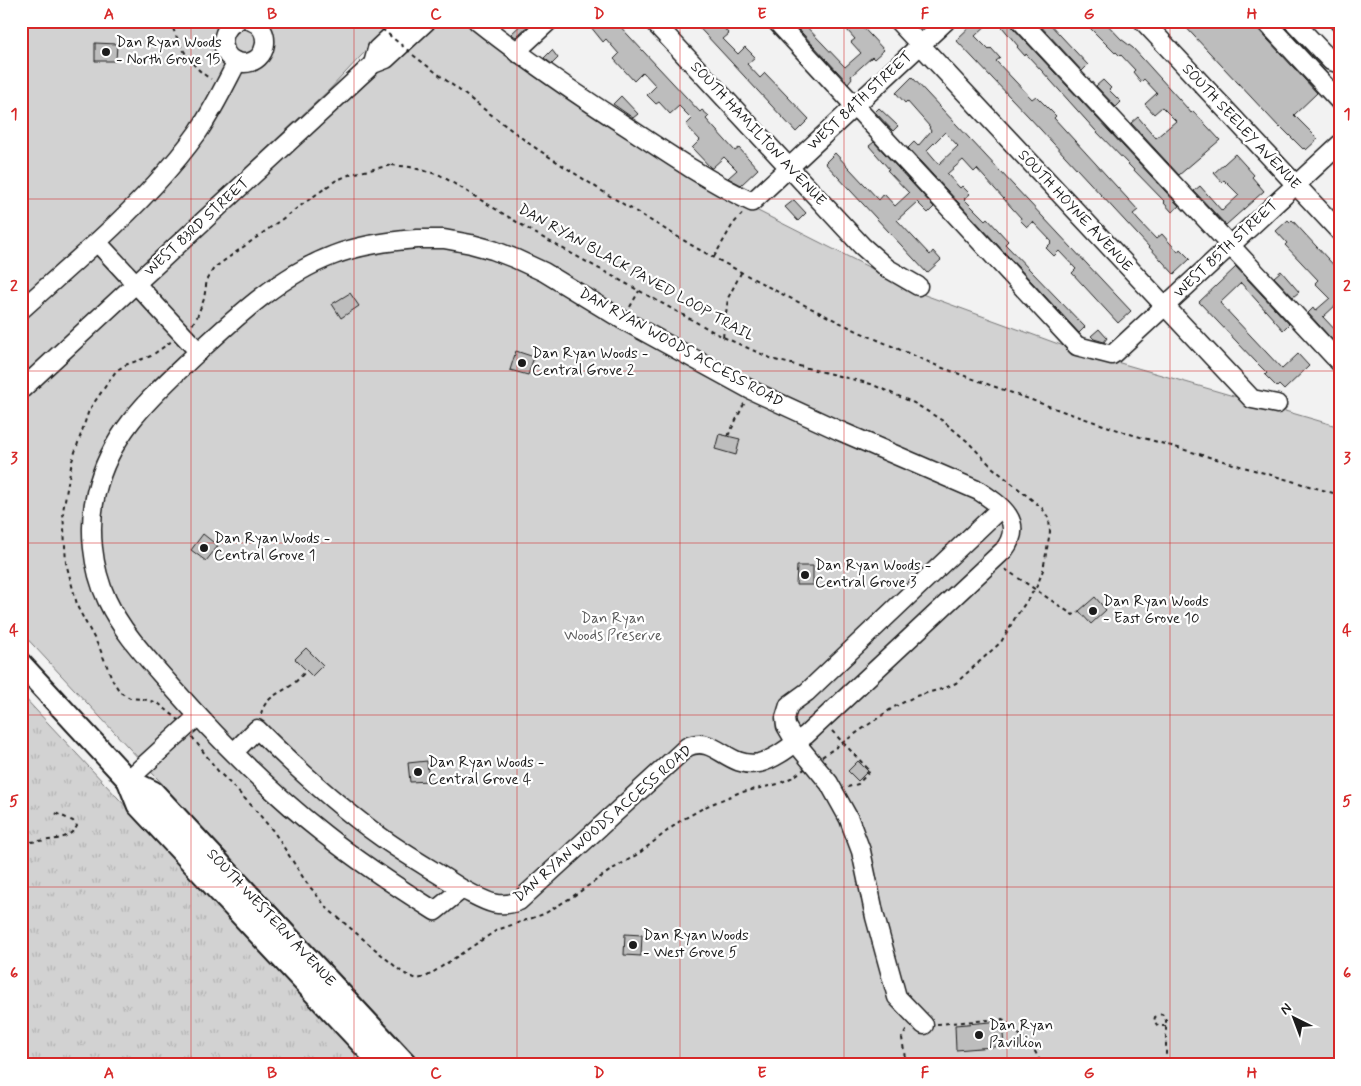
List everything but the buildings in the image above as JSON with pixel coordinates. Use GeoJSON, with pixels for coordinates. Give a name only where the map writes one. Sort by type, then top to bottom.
{"type":"FeatureCollection","features":[{"type":"Feature","properties":{"kind":"main road","name":"SOUTH WESTERN AVENUE"},"geometry":{"type":"LineString","coordinates":[[21,664],[128,780],[138,805],[382,1065]]}},
{"type":"Feature","properties":{"kind":"main road","name":"SOUTH WESTERN AVENUE"},"geometry":{"type":"LineString","coordinates":[[128,780],[153,792],[407,1065]]}},
{"type":"Feature","properties":{"kind":"street"},"geometry":{"type":"LineString","coordinates":[[237,21],[228,27],[223,40],[226,53],[237,62],[244,63],[251,61],[262,53],[265,46],[264,33],[260,27],[251,21]]}},
{"type":"Feature","properties":{"kind":"street","name":"WEST 83RD STREET"},"geometry":{"type":"LineString","coordinates":[[373,64],[376,49],[407,21]]}},
{"type":"Feature","properties":{"kind":"street","name":"WEST 83RD STREET"},"geometry":{"type":"LineString","coordinates":[[21,390],[373,64],[386,59],[427,21]]}},
{"type":"Feature","properties":{"kind":"street"},"geometry":{"type":"LineString","coordinates":[[477,21],[517,53],[704,177],[752,202]]}},
{"type":"Feature","properties":{"kind":"street"},"geometry":{"type":"LineString","coordinates":[[517,53],[549,21]]}},
{"type":"Feature","properties":{"kind":"street","name":"SOUTH HAMILTON AVENUE"},"geometry":{"type":"LineString","coordinates":[[653,21],[862,246],[887,268],[918,286]]}},
{"type":"Feature","properties":{"kind":"street"},"geometry":{"type":"LineString","coordinates":[[776,21],[855,106]]}},
{"type":"Feature","properties":{"kind":"street","name":"SOUTH HOYNE AVENUE"},"geometry":{"type":"LineString","coordinates":[[898,21],[1252,399],[1277,404]]}},
{"type":"Feature","properties":{"kind":"street","name":"WEST 84TH STREET"},"geometry":{"type":"LineString","coordinates":[[752,202],[946,21]]}},
{"type":"Feature","properties":{"kind":"street"},"geometry":{"type":"LineString","coordinates":[[1021,21],[1340,363]]}},
{"type":"Feature","properties":{"kind":"street","name":"SOUTH SEELEY AVENUE"},"geometry":{"type":"LineString","coordinates":[[1143,21],[1340,232]]}},
{"type":"Feature","properties":{"kind":"street"},"geometry":{"type":"LineString","coordinates":[[1265,21],[1340,102]]}},
{"type":"Feature","properties":{"kind":"street"},"geometry":{"type":"LineString","coordinates":[[1293,21],[1331,61],[1340,64]]}},
{"type":"Feature","properties":{"kind":"street"},"geometry":{"type":"LineString","coordinates":[[21,310],[97,242],[169,170],[199,131],[237,62]]}},
{"type":"Feature","properties":{"kind":"street","name":"WEST 85TH STREET"},"geometry":{"type":"LineString","coordinates":[[855,106],[1077,346],[1112,355],[1340,144]]}},
{"type":"Feature","properties":{"kind":"street","name":"DAN RYAN WOODS ACCESS ROAD"},"geometry":{"type":"LineString","coordinates":[[417,239],[471,244],[493,250],[544,272],[623,320],[750,390],[840,431],[966,484],[991,499],[1007,515],[1013,524],[1011,540],[996,558],[796,743],[772,758],[750,764],[729,758],[704,743],[687,747],[519,901],[508,905],[493,904],[462,889],[435,911],[374,871],[325,835],[270,788],[198,716],[135,644],[119,622],[106,599],[98,574],[93,548],[92,521],[96,494],[104,468],[116,441],[133,417],[199,352],[280,283],[308,266],[335,254],[390,241],[417,239]]}},
{"type":"Feature","properties":{"kind":"street"},"geometry":{"type":"LineString","coordinates":[[97,242],[199,352]]}},
{"type":"Feature","properties":{"kind":"street"},"geometry":{"type":"LineString","coordinates":[[920,1021],[897,997],[875,917],[861,851],[849,819],[829,783],[814,762],[796,743],[786,726],[785,718],[789,705],[807,692],[1001,508]]}},
{"type":"Feature","properties":{"kind":"street"},"geometry":{"type":"LineString","coordinates":[[128,780],[198,716]]}},
{"type":"Feature","properties":{"kind":"street"},"geometry":{"type":"LineString","coordinates":[[234,752],[257,729],[324,792],[358,820],[402,852],[462,889]]}},
{"type":"Feature","properties":{"kind":"path"},"geometry":{"type":"LineString","coordinates":[[170,21],[179,42],[192,63],[206,76],[224,87]]}},
{"type":"Feature","properties":{"kind":"path"},"geometry":{"type":"LineString","coordinates":[[372,21],[531,145],[604,192],[714,257],[780,293],[890,346],[965,377],[1130,434],[1340,495]]}},
{"type":"Feature","properties":{"kind":"path","name":"DAN RYAN BLACK PAVED LOOP TRAIL"},"geometry":{"type":"LineString","coordinates":[[180,721],[158,703],[130,698],[120,692],[100,648],[78,608],[66,563],[63,512],[72,461],[89,410],[116,371],[125,365],[151,356],[190,328],[204,300],[208,280],[214,268],[335,181],[351,174],[392,165],[410,167],[440,175],[538,234],[723,337],[775,360],[871,384],[914,403],[943,421],[967,441],[993,468],[1042,508],[1049,519],[1050,532],[1043,570],[1034,589],[1002,642],[956,683],[916,696],[894,707],[793,777],[778,784],[738,793],[707,806],[680,821],[638,854],[544,914],[497,930],[426,977],[417,979],[402,973],[328,909],[306,882],[274,832],[218,771],[190,734]]}},
{"type":"Feature","properties":{"kind":"path"},"geometry":{"type":"LineString","coordinates":[[714,257],[733,224],[752,202]]}},
{"type":"Feature","properties":{"kind":"path"},"geometry":{"type":"LineString","coordinates":[[723,337],[728,298],[741,272]]}},
{"type":"Feature","properties":{"kind":"path"},"geometry":{"type":"LineString","coordinates":[[623,320],[639,291]]}},
{"type":"Feature","properties":{"kind":"path"},"geometry":{"type":"LineString","coordinates":[[728,436],[750,390]]}},
{"type":"Feature","properties":{"kind":"path"},"geometry":{"type":"LineString","coordinates":[[996,558],[1009,572],[1073,615],[1079,611]]}},
{"type":"Feature","properties":{"kind":"path"},"geometry":{"type":"LineString","coordinates":[[257,729],[261,712],[266,703],[272,696],[292,685],[306,670]]}},
{"type":"Feature","properties":{"kind":"path"},"geometry":{"type":"LineString","coordinates":[[822,720],[870,771],[858,784],[850,786]]}},
{"type":"Feature","properties":{"kind":"path"},"geometry":{"type":"LineString","coordinates":[[31,842],[64,838],[76,829],[77,826],[73,821],[53,812]]}},
{"type":"Feature","properties":{"kind":"path"},"geometry":{"type":"LineString","coordinates":[[1166,1026],[1158,1026],[1154,1021],[1155,1017],[1162,1014],[1166,1020],[1166,1026],[1166,1065]]}},
{"type":"Feature","properties":{"kind":"path"},"geometry":{"type":"LineString","coordinates":[[906,1065],[902,1038],[920,1021],[1002,1019],[1006,1021],[1015,1033],[1020,1034],[1029,1042],[1042,1065]]}},
{"type":"Feature","properties":{"kind":"green space"},"geometry":{"type":"Polygon","coordinates":[[[21,21],[398,21],[329,90],[21,378],[21,21]]]}},
{"type":"Feature","properties":{"kind":"green space","name":"Dan Ryan Woods Preserve"},"geometry":{"type":"Polygon","coordinates":[[[434,21],[470,21],[748,206],[922,294],[1072,349],[1340,427],[1340,1065],[424,1065],[21,632],[21,403],[315,126],[355,94],[434,21]]]}},
{"type":"Feature","properties":{"kind":"green space"},"geometry":{"type":"Polygon","coordinates":[[[21,694],[367,1065],[21,1065],[21,694]]]}},
{"type":"Feature","properties":{"kind":"place","name":"Dan Ryan Woods - North Grove 15"},"geometry":{"type":"Point","coordinates":[106,52]}},
{"type":"Feature","properties":{"kind":"place","name":"Dan Ryan Woods - Central Grove 2"},"geometry":{"type":"Point","coordinates":[522,363]}},
{"type":"Feature","properties":{"kind":"place","name":"Dan Ryan Woods - Central Grove 1"},"geometry":{"type":"Point","coordinates":[204,548]}},
{"type":"Feature","properties":{"kind":"place","name":"Dan Ryan Woods - Central Grove 3"},"geometry":{"type":"Point","coordinates":[805,575]}},
{"type":"Feature","properties":{"kind":"place","name":"Dan Ryan Woods - East Grove 10"},"geometry":{"type":"Point","coordinates":[1093,611]}},
{"type":"Feature","properties":{"kind":"place","name":"Dan Ryan Woods - Central Grove 4"},"geometry":{"type":"Point","coordinates":[418,772]}},
{"type":"Feature","properties":{"kind":"place","name":"Dan Ryan Woods - West Grove 5"},"geometry":{"type":"Point","coordinates":[633,945]}},
{"type":"Feature","properties":{"kind":"place","name":"Dan Ryan Pavillion"},"geometry":{"type":"Point","coordinates":[979,1035]}}]}
